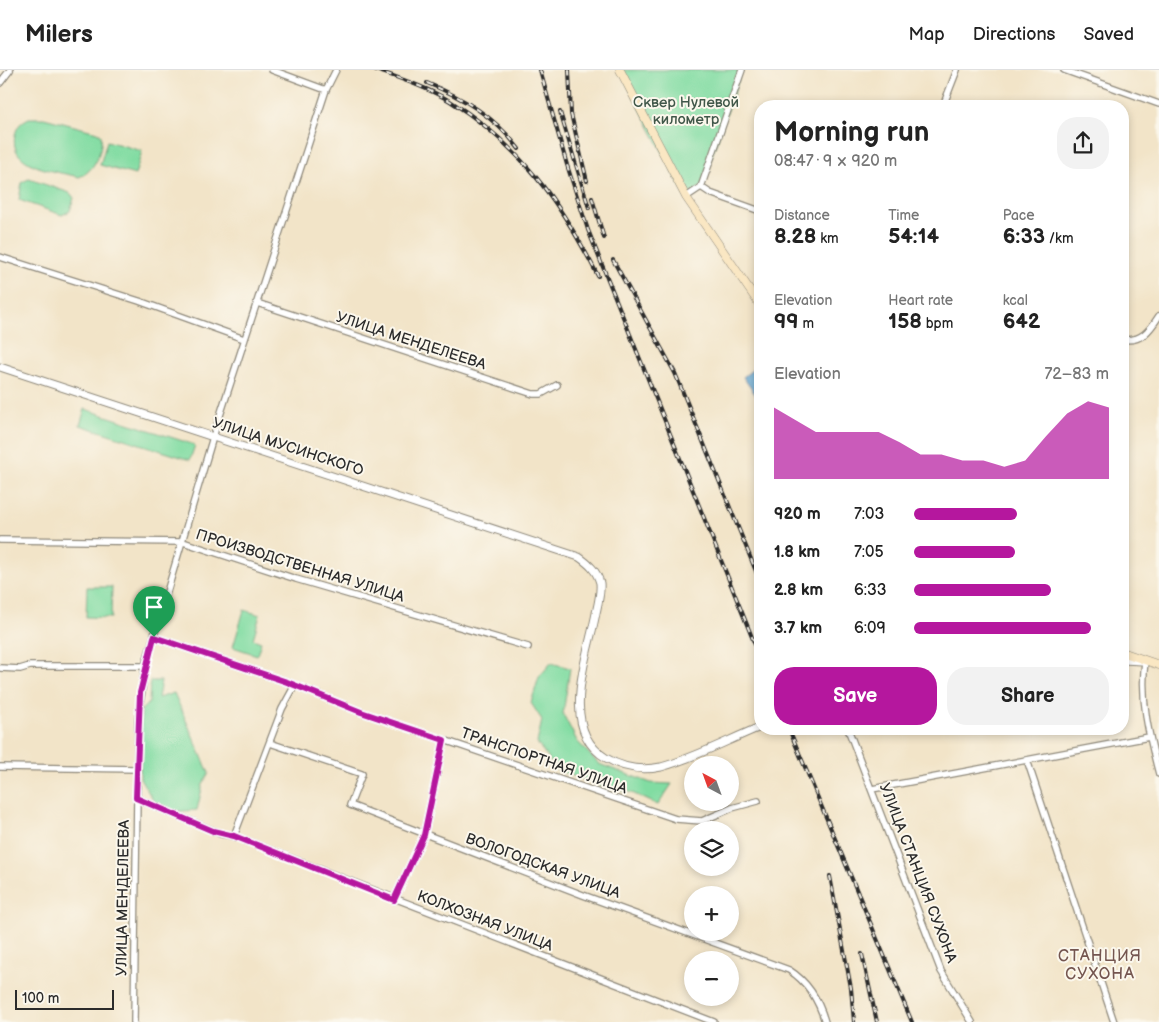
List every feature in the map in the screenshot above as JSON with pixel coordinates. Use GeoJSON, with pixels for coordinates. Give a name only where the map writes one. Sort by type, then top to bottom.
{"type":"FeatureCollection","features":[{"type":"Feature","properties":{"kind":"main road"},"geometry":{"type":"LineString","coordinates":[[620,70],[686,198],[754,296]]}},
{"type":"Feature","properties":{"kind":"main road"},"geometry":{"type":"LineString","coordinates":[[1129,655],[1159,665]]}},
{"type":"Feature","properties":{"kind":"street"},"geometry":{"type":"LineString","coordinates":[[0,83],[10,70]]}},
{"type":"Feature","properties":{"kind":"street"},"geometry":{"type":"LineString","coordinates":[[272,70],[326,90]]}},
{"type":"Feature","properties":{"kind":"street","name":"УЛИЦА МЕНДЕЛЕЕВА"},"geometry":{"type":"LineString","coordinates":[[134,1022],[138,721],[146,666],[213,437],[244,339],[326,90],[336,70]]}},
{"type":"Feature","properties":{"kind":"street"},"geometry":{"type":"LineString","coordinates":[[686,198],[700,187],[742,70]]}},
{"type":"Feature","properties":{"kind":"street"},"geometry":{"type":"LineString","coordinates":[[945,100],[957,70]]}},
{"type":"Feature","properties":{"kind":"street"},"geometry":{"type":"LineString","coordinates":[[1064,70],[1159,104]]}},
{"type":"Feature","properties":{"kind":"street"},"geometry":{"type":"LineString","coordinates":[[700,187],[710,193],[754,209]]}},
{"type":"Feature","properties":{"kind":"street"},"geometry":{"type":"LineString","coordinates":[[0,257],[139,301],[244,339]]}},
{"type":"Feature","properties":{"kind":"street","name":"УЛИЦА МЕНДЕЛЕЕВА"},"geometry":{"type":"LineString","coordinates":[[257,303],[533,394],[541,394],[557,385]]}},
{"type":"Feature","properties":{"kind":"street"},"geometry":{"type":"LineString","coordinates":[[1129,340],[1134,341],[1142,337],[1159,316]]}},
{"type":"Feature","properties":{"kind":"street","name":"УЛИЦА МУСИНСКОГО"},"geometry":{"type":"LineString","coordinates":[[0,367],[568,553],[590,564],[596,572],[600,583],[598,603],[582,676],[579,701],[580,721],[587,738],[601,755],[618,765],[640,769],[661,767],[754,729]]}},
{"type":"Feature","properties":{"kind":"street","name":"ПРОИЗВОДСТВЕННАЯ УЛИЦА"},"geometry":{"type":"LineString","coordinates":[[0,540],[183,542],[296,579],[528,647]]}},
{"type":"Feature","properties":{"kind":"street","name":"ТРАНСПОРТНАЯ УЛИЦА"},"geometry":{"type":"LineString","coordinates":[[154,637],[295,685],[444,740],[676,819],[702,821],[732,808],[758,801]]}},
{"type":"Feature","properties":{"kind":"street"},"geometry":{"type":"LineString","coordinates":[[1129,660],[1145,661],[1144,703],[1149,737],[1159,774]]}},
{"type":"Feature","properties":{"kind":"street"},"geometry":{"type":"LineString","coordinates":[[0,668],[20,669],[30,666],[146,666]]}},
{"type":"Feature","properties":{"kind":"street"},"geometry":{"type":"LineString","coordinates":[[234,836],[282,709],[295,685]]}},
{"type":"Feature","properties":{"kind":"street","name":"УЛИЦА СТАНЦИЯ СУХОНА"},"geometry":{"type":"LineString","coordinates":[[850,735],[941,971],[972,1022]]}},
{"type":"Feature","properties":{"kind":"street"},"geometry":{"type":"LineString","coordinates":[[872,789],[1149,737]]}},
{"type":"Feature","properties":{"kind":"street"},"geometry":{"type":"LineString","coordinates":[[394,900],[424,835],[444,740]]}},
{"type":"Feature","properties":{"kind":"street","name":"ВОЛОГОДСКАЯ УЛИЦА"},"geometry":{"type":"LineString","coordinates":[[270,743],[362,774],[350,805],[424,835],[789,970],[800,978],[815,996],[825,1022]]}},
{"type":"Feature","properties":{"kind":"street"},"geometry":{"type":"LineString","coordinates":[[1026,760],[1114,1022]]}},
{"type":"Feature","properties":{"kind":"street"},"geometry":{"type":"LineString","coordinates":[[0,766],[137,769]]}},
{"type":"Feature","properties":{"kind":"street","name":"КОЛХОЗНАЯ УЛИЦА"},"geometry":{"type":"LineString","coordinates":[[136,798],[213,831],[234,836],[394,900],[714,1022]]}},
{"type":"Feature","properties":{"kind":"green space","name":"Сквер Нулевой километр"},"geometry":{"type":"Polygon","coordinates":[[[620,70],[742,70],[701,187],[686,197],[620,70]]]}},
{"type":"Feature","properties":{"kind":"green space"},"geometry":{"type":"Polygon","coordinates":[[[29,118],[44,118],[97,132],[101,135],[99,154],[89,171],[79,177],[47,170],[26,161],[19,155],[15,146],[15,135],[20,125],[29,118]]]}},
{"type":"Feature","properties":{"kind":"green space"},"geometry":{"type":"Polygon","coordinates":[[[107,141],[142,151],[135,175],[100,165],[107,141]]]}},
{"type":"Feature","properties":{"kind":"green space"},"geometry":{"type":"Polygon","coordinates":[[[29,179],[70,193],[74,198],[70,211],[62,215],[19,200],[22,182],[29,179]]]}},
{"type":"Feature","properties":{"kind":"green space"},"geometry":{"type":"Polygon","coordinates":[[[85,409],[195,445],[190,460],[80,425],[85,409]]]}},
{"type":"Feature","properties":{"kind":"green space"},"geometry":{"type":"Polygon","coordinates":[[[87,587],[112,587],[111,618],[86,617],[87,587]]]}},
{"type":"Feature","properties":{"kind":"green space"},"geometry":{"type":"Polygon","coordinates":[[[244,610],[260,615],[253,639],[261,642],[257,655],[233,647],[244,610]]]}},
{"type":"Feature","properties":{"kind":"green space"},"geometry":{"type":"Polygon","coordinates":[[[551,663],[570,668],[563,714],[577,741],[599,764],[651,783],[672,784],[658,805],[630,792],[606,788],[557,770],[537,743],[542,720],[531,703],[539,677],[551,663]]]}},
{"type":"Feature","properties":{"kind":"green space"},"geometry":{"type":"Polygon","coordinates":[[[150,681],[161,681],[158,698],[174,693],[209,773],[203,784],[197,810],[171,812],[156,805],[140,778],[141,710],[149,703],[150,681]]]}},
{"type":"Feature","properties":{"kind":"water"},"geometry":{"type":"Polygon","coordinates":[[[754,369],[754,393],[743,377],[754,369]]]}},
{"type":"Feature","properties":{"kind":"railway"},"geometry":{"type":"LineString","coordinates":[[376,70],[442,96],[475,118],[518,156],[553,200],[584,249],[598,276]]}},
{"type":"Feature","properties":{"kind":"railway"},"geometry":{"type":"LineString","coordinates":[[540,70],[588,230],[754,642]]}},
{"type":"Feature","properties":{"kind":"railway"},"geometry":{"type":"LineString","coordinates":[[569,70],[571,114],[587,181]]}},
{"type":"Feature","properties":{"kind":"railway"},"geometry":{"type":"LineString","coordinates":[[427,83],[454,95],[478,110],[500,127],[519,149]]}},
{"type":"Feature","properties":{"kind":"railway"},"geometry":{"type":"LineString","coordinates":[[560,112],[589,208]]}},
{"type":"Feature","properties":{"kind":"railway"},"geometry":{"type":"LineString","coordinates":[[592,198],[604,238]]}},
{"type":"Feature","properties":{"kind":"railway"},"geometry":{"type":"LineString","coordinates":[[613,260],[675,373],[754,566]]}},
{"type":"Feature","properties":{"kind":"railway"},"geometry":{"type":"LineString","coordinates":[[792,735],[912,1022]]}},
{"type":"Feature","properties":{"kind":"railway"},"geometry":{"type":"LineString","coordinates":[[830,876],[851,988],[854,1022]]}},
{"type":"Feature","properties":{"kind":"railway"},"geometry":{"type":"LineString","coordinates":[[862,954],[877,1022]]}},
{"type":"Feature","properties":{"kind":"district","name":"СТАНЦИЯ СУХОНА"},"geometry":{"type":"Point","coordinates":[1100,965]}},
{"type":"Feature","properties":{"kind":"route"},"geometry":{"type":"LineString","coordinates":[[154,637],[287,682],[361,712],[444,740],[424,835],[394,900],[274,854],[234,836],[213,831],[166,809],[136,798],[140,693],[154,637]]}}]}
